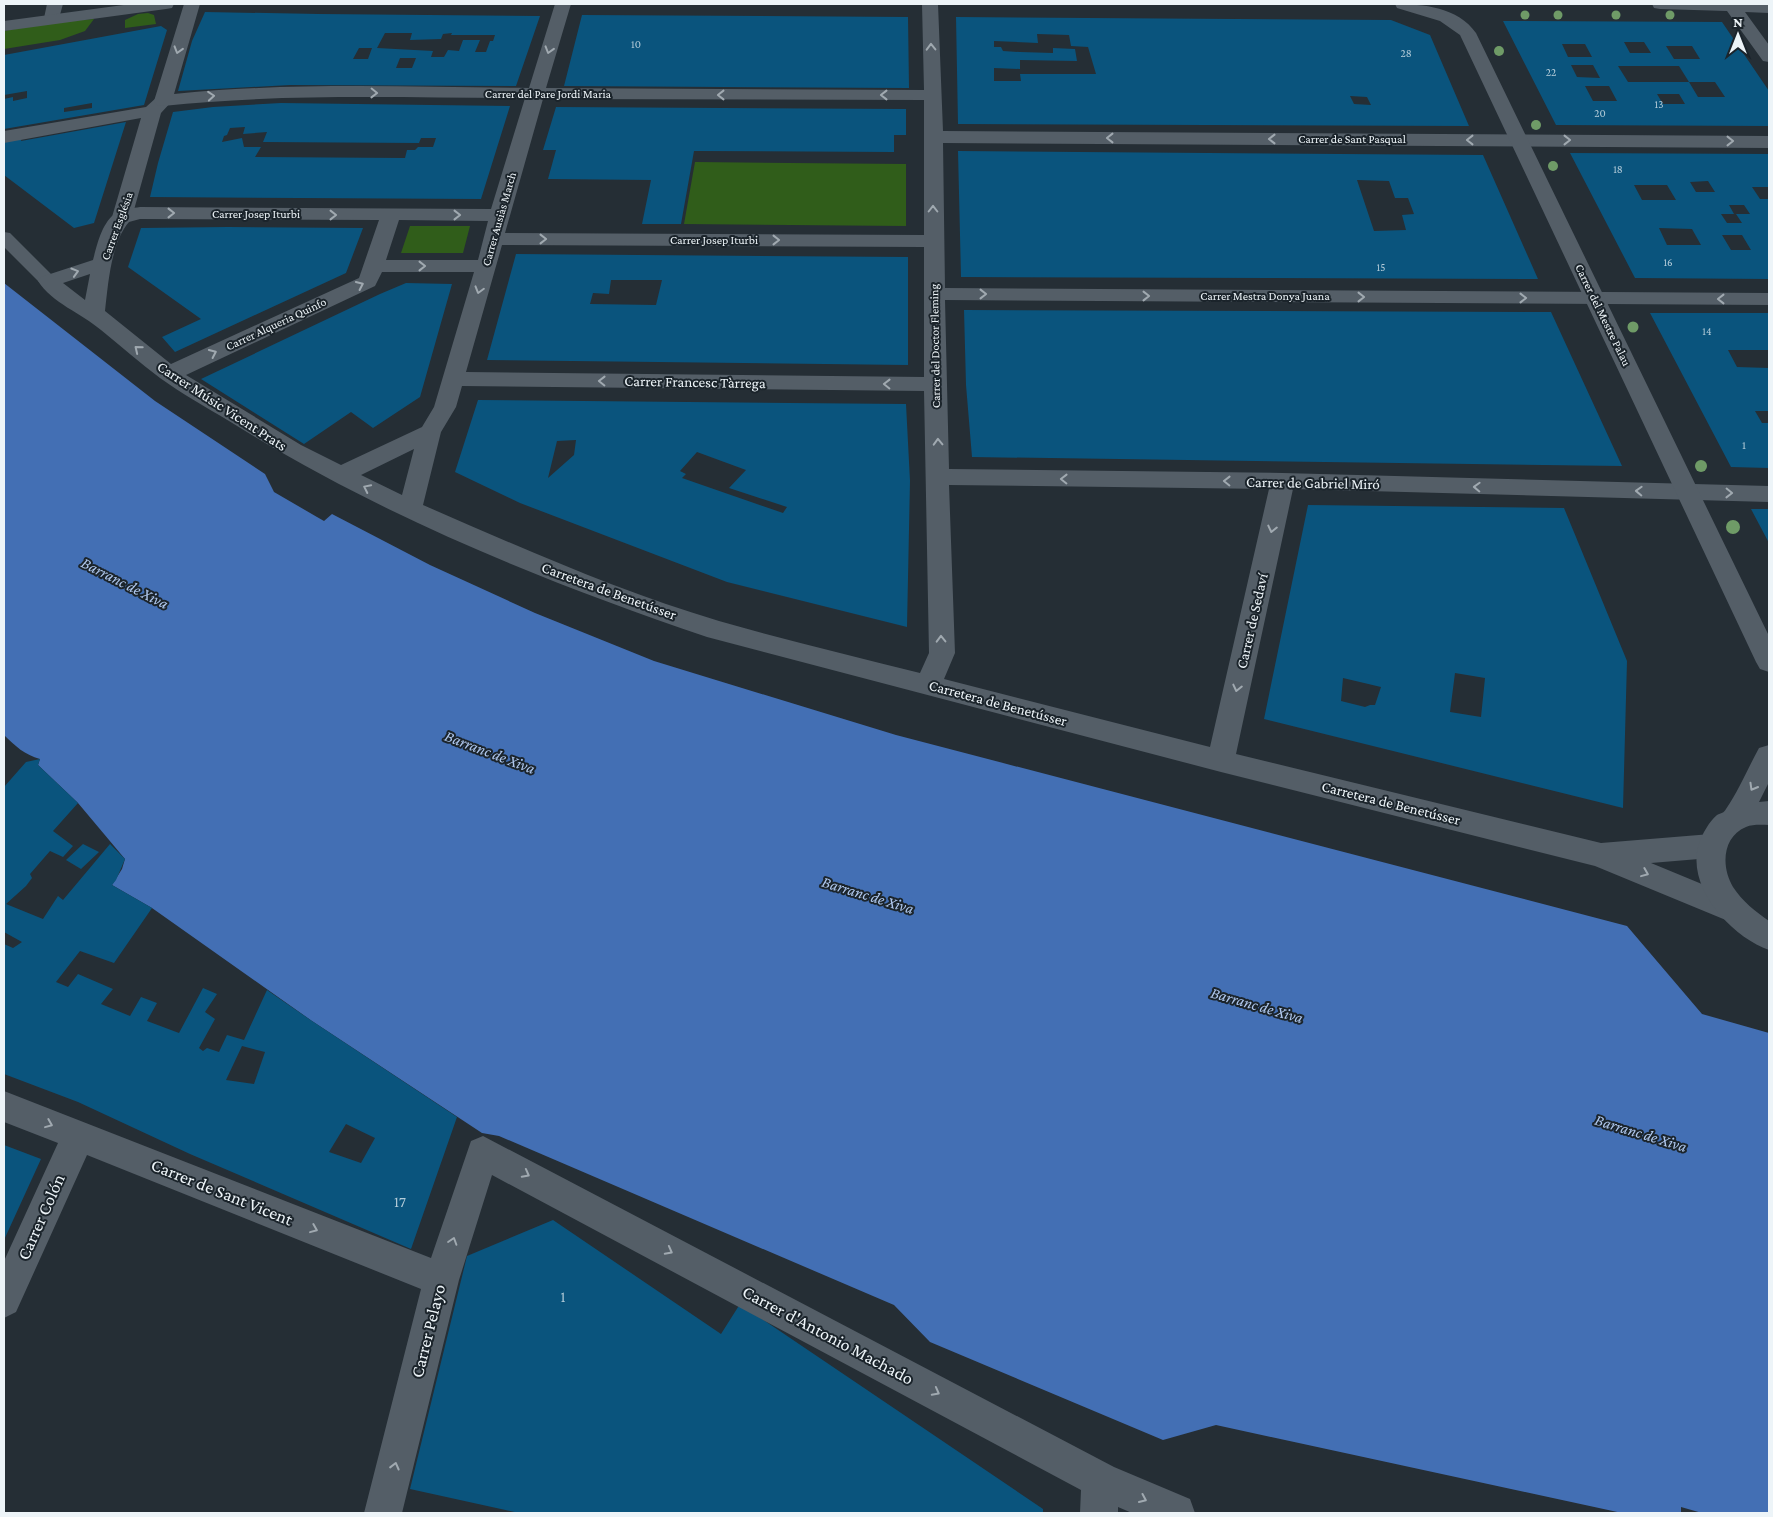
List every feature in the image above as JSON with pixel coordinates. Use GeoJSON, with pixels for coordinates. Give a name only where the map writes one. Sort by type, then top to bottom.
{"type":"FeatureCollection","features":[{"type":"Feature","properties":{"kind":"street"},"geometry":{"type":"LineString","coordinates":[[4,26],[54,11],[166,4]]}},
{"type":"Feature","properties":{"kind":"street","name":"Carrer Església"},"geometry":{"type":"LineString","coordinates":[[94,313],[102,264],[114,228],[122,217],[192,4]]}},
{"type":"Feature","properties":{"kind":"street","name":"Carrer Ausiàs March"},"geometry":{"type":"LineString","coordinates":[[410,509],[430,432],[445,407],[454,379],[499,215],[563,4]]}},
{"type":"Feature","properties":{"kind":"street","name":"Carrer del Doctor Fleming"},"geometry":{"type":"LineString","coordinates":[[928,685],[942,653],[939,477],[935,384],[934,137],[930,4]]}},
{"type":"Feature","properties":{"kind":"street","name":"Carrer del Mestre Palau"},"geometry":{"type":"LineString","coordinates":[[1404,4],[1433,12],[1452,20],[1467,33],[1769,662]]}},
{"type":"Feature","properties":{"kind":"street"},"geometry":{"type":"LineString","coordinates":[[1660,4],[1769,8]]}},
{"type":"Feature","properties":{"kind":"street"},"geometry":{"type":"LineString","coordinates":[[1732,6],[1769,57]]}},
{"type":"Feature","properties":{"kind":"street","name":"Carrer del Pare Jordi Maria"},"geometry":{"type":"LineString","coordinates":[[4,137],[218,95],[290,92],[536,95],[933,95]]}},
{"type":"Feature","properties":{"kind":"street","name":"Carrer de Sant Pasqual"},"geometry":{"type":"LineString","coordinates":[[934,137],[1769,142]]}},
{"type":"Feature","properties":{"kind":"street","name":"Carrer Josep Iturbi"},"geometry":{"type":"LineString","coordinates":[[122,217],[140,213],[499,215]]}},
{"type":"Feature","properties":{"kind":"street","name":"Carrer Alqueria Quinfo"},"geometry":{"type":"LineString","coordinates":[[168,374],[368,282],[391,215]]}},
{"type":"Feature","properties":{"kind":"street","name":"Carrer Josep Iturbi"},"geometry":{"type":"LineString","coordinates":[[494,238],[933,241]]}},
{"type":"Feature","properties":{"kind":"street"},"geometry":{"type":"LineString","coordinates":[[48,280],[102,264]]}},
{"type":"Feature","properties":{"kind":"street"},"geometry":{"type":"LineString","coordinates":[[374,266],[486,266]]}},
{"type":"Feature","properties":{"kind":"street","name":"Carrer Músic Vicent Prats"},"geometry":{"type":"LineString","coordinates":[[48,280],[78,306],[94,313],[168,374],[293,451],[410,509]]}},
{"type":"Feature","properties":{"kind":"street","name":"Carrer Mestra Donya Juana"},"geometry":{"type":"LineString","coordinates":[[934,294],[1769,299]]}},
{"type":"Feature","properties":{"kind":"street","name":"Carrer Francesc Tàrrega"},"geometry":{"type":"LineString","coordinates":[[454,379],[935,384]]}},
{"type":"Feature","properties":{"kind":"street"},"geometry":{"type":"LineString","coordinates":[[341,475],[430,432]]}},
{"type":"Feature","properties":{"kind":"street","name":"Carrer de Gabriel Miró"},"geometry":{"type":"LineString","coordinates":[[939,477],[1283,482],[1769,494]]}},
{"type":"Feature","properties":{"kind":"street","name":"Carrer de Sedaví"},"geometry":{"type":"LineString","coordinates":[[1221,761],[1283,482]]}},
{"type":"Feature","properties":{"kind":"street","name":"Carretera de Benetússer"},"geometry":{"type":"LineString","coordinates":[[410,509],[535,564],[633,602],[716,630],[1221,761],[1599,855],[1733,910]]}},
{"type":"Feature","properties":{"kind":"street"},"geometry":{"type":"LineString","coordinates":[[1736,818],[1769,756]]}},
{"type":"Feature","properties":{"kind":"street"},"geometry":{"type":"LineString","coordinates":[[1711,846],[1720,829],[1736,818],[1757,812],[1769,813]]}},
{"type":"Feature","properties":{"kind":"street","name":"Carretera de Benetússer"},"geometry":{"type":"LineString","coordinates":[[1599,855],[1711,846],[1710,867],[1718,888],[1733,910],[1758,931],[1769,937]]}},
{"type":"Feature","properties":{"kind":"street","name":"Carrer de Sant Vicent"},"geometry":{"type":"LineString","coordinates":[[4,1106],[441,1280]]}},
{"type":"Feature","properties":{"kind":"street","name":"Carrer Colón"},"geometry":{"type":"LineString","coordinates":[[4,1300],[79,1135]]}},
{"type":"Feature","properties":{"kind":"street","name":"Carrer Pelayo"},"geometry":{"type":"LineString","coordinates":[[383,1513],[441,1280],[483,1152]]}},
{"type":"Feature","properties":{"kind":"street","name":"Carrer d'Antonio Machado"},"geometry":{"type":"LineString","coordinates":[[483,1152],[1100,1496],[1176,1513]]}},
{"type":"Feature","properties":{"kind":"lane","name":"Carrer Músic Vicent Prats"},"geometry":{"type":"LineString","coordinates":[[4,237],[48,280]]}},
{"type":"Feature","properties":{"kind":"green space"},"geometry":{"type":"Polygon","coordinates":[[[148,13],[154,15],[156,24],[125,28],[125,20],[138,14],[148,13]]]}},
{"type":"Feature","properties":{"kind":"green space"},"geometry":{"type":"Polygon","coordinates":[[[94,19],[85,31],[60,40],[4,49],[4,31],[52,22],[94,19]]]}},
{"type":"Feature","properties":{"kind":"green space"},"geometry":{"type":"Polygon","coordinates":[[[695,162],[906,164],[906,226],[684,224],[695,162]]]}},
{"type":"Feature","properties":{"kind":"green space"},"geometry":{"type":"Polygon","coordinates":[[[410,226],[470,226],[463,253],[401,253],[410,226]]]}},
{"type":"Feature","properties":{"kind":"water","name":"Barranc de Xiva"},"geometry":{"type":"Polygon","coordinates":[[[4,283],[155,401],[265,474],[274,492],[324,521],[332,514],[430,565],[535,613],[654,661],[896,735],[1627,926],[1702,1014],[1769,1033],[1769,1513],[1702,1513],[1681,1507],[1681,1513],[1622,1513],[1216,1425],[1163,1440],[930,1342],[894,1305],[499,1136],[482,1133],[312,1021],[152,908],[112,885],[122,869],[125,859],[78,803],[38,765],[40,759],[20,750],[4,735],[4,283]]]}},
{"type":"Feature","properties":{"kind":"building"},"geometry":{"type":"Polygon","coordinates":[[[205,12],[540,16],[516,86],[290,85],[178,91],[192,41],[205,12]],[[385,33],[377,48],[433,51],[431,57],[444,57],[448,50],[459,51],[463,40],[480,40],[475,52],[486,52],[490,41],[493,41],[495,35],[451,35],[452,33],[443,34],[441,39],[410,40],[412,33],[385,33]],[[359,48],[353,59],[368,59],[372,48],[359,48]],[[400,58],[396,68],[412,68],[416,58],[400,58]]]}},
{"type":"Feature","properties":{"kind":"building"},"geometry":{"type":"Polygon","coordinates":[[[582,15],[908,17],[909,88],[564,86],[582,15]]]}},
{"type":"Feature","properties":{"kind":"building"},"geometry":{"type":"Polygon","coordinates":[[[956,17],[1391,20],[1430,35],[1469,126],[958,124],[956,17]],[[1037,34],[1038,43],[994,41],[994,47],[1001,47],[1003,51],[1053,53],[1053,48],[1075,49],[1077,61],[1020,60],[1020,69],[994,68],[994,81],[1021,81],[1020,74],[1096,74],[1088,47],[1071,46],[1069,35],[1037,34]],[[1350,96],[1354,104],[1371,105],[1367,97],[1350,96]]]}},
{"type":"Feature","properties":{"kind":"building"},"geometry":{"type":"Polygon","coordinates":[[[1503,21],[1722,22],[1769,91],[1769,126],[1556,125],[1503,21]],[[1624,42],[1630,53],[1651,53],[1644,42],[1624,42]],[[1562,44],[1568,57],[1592,57],[1585,44],[1562,44]],[[1666,46],[1674,59],[1700,59],[1692,46],[1666,46]],[[1571,65],[1577,77],[1600,78],[1593,65],[1571,65]],[[1618,66],[1628,82],[1689,82],[1679,66],[1618,66]],[[1689,82],[1698,97],[1725,97],[1715,82],[1689,82]],[[1585,86],[1593,101],[1617,101],[1609,86],[1585,86]],[[1657,94],[1663,104],[1685,104],[1679,94],[1657,94]]]}},
{"type":"Feature","properties":{"kind":"building"},"geometry":{"type":"Polygon","coordinates":[[[161,26],[167,30],[144,105],[4,129],[4,99],[13,97],[13,101],[27,98],[27,91],[4,95],[4,55],[161,26]],[[92,103],[64,108],[64,112],[92,108],[92,103]]]}},
{"type":"Feature","properties":{"kind":"building"},"geometry":{"type":"Polygon","coordinates":[[[281,103],[510,106],[481,199],[150,197],[173,112],[213,107],[281,103]],[[245,127],[230,128],[222,142],[242,138],[244,147],[261,147],[255,157],[405,158],[407,150],[415,150],[418,147],[433,147],[436,138],[421,138],[419,143],[263,142],[267,132],[243,134],[245,127]]]}},
{"type":"Feature","properties":{"kind":"building"},"geometry":{"type":"Polygon","coordinates":[[[556,107],[906,109],[906,135],[894,135],[894,152],[694,151],[681,224],[642,224],[651,180],[548,179],[556,150],[543,150],[556,107]]]}},
{"type":"Feature","properties":{"kind":"building"},"geometry":{"type":"Polygon","coordinates":[[[126,122],[94,223],[74,228],[4,175],[4,140],[22,137],[21,141],[126,122]]]}},
{"type":"Feature","properties":{"kind":"building"},"geometry":{"type":"Polygon","coordinates":[[[958,151],[1483,155],[1538,279],[961,277],[958,151]],[[1357,180],[1374,231],[1406,230],[1402,215],[1414,214],[1408,198],[1395,198],[1389,181],[1357,180]]]}},
{"type":"Feature","properties":{"kind":"building"},"geometry":{"type":"Polygon","coordinates":[[[1570,153],[1769,154],[1769,187],[1752,187],[1760,199],[1769,199],[1769,279],[1635,278],[1570,153]],[[1708,181],[1690,182],[1696,192],[1715,192],[1708,181]],[[1634,185],[1642,200],[1676,200],[1667,185],[1634,185]],[[1729,205],[1734,214],[1721,214],[1727,223],[1742,223],[1736,214],[1750,214],[1744,205],[1729,205]],[[1659,228],[1667,245],[1701,245],[1692,229],[1659,228]],[[1722,235],[1731,250],[1751,250],[1742,235],[1722,235]]]}},
{"type":"Feature","properties":{"kind":"building"},"geometry":{"type":"Polygon","coordinates":[[[141,228],[363,228],[346,273],[175,352],[162,337],[201,319],[128,267],[141,228]]]}},
{"type":"Feature","properties":{"kind":"building"},"geometry":{"type":"Polygon","coordinates":[[[516,254],[908,257],[908,365],[487,360],[516,254]],[[611,280],[609,294],[593,293],[590,304],[656,305],[662,280],[611,280]]]}},
{"type":"Feature","properties":{"kind":"building"},"geometry":{"type":"Polygon","coordinates":[[[406,283],[452,284],[420,397],[373,428],[351,412],[304,444],[201,379],[380,294],[406,283]]]}},
{"type":"Feature","properties":{"kind":"building"},"geometry":{"type":"Polygon","coordinates":[[[964,310],[1551,312],[1622,466],[972,457],[966,385],[964,310]]]}},
{"type":"Feature","properties":{"kind":"building"},"geometry":{"type":"Polygon","coordinates":[[[1650,313],[1769,313],[1769,350],[1728,350],[1737,367],[1769,368],[1769,411],[1755,411],[1762,423],[1769,423],[1769,468],[1731,467],[1650,313]]]}},
{"type":"Feature","properties":{"kind":"building"},"geometry":{"type":"Polygon","coordinates":[[[478,400],[906,404],[910,481],[907,627],[727,582],[520,503],[455,472],[478,400]],[[576,440],[557,441],[548,478],[574,455],[576,440]],[[697,452],[680,471],[686,474],[682,478],[783,513],[787,507],[729,488],[746,470],[697,452]]]}},
{"type":"Feature","properties":{"kind":"building"},"geometry":{"type":"Polygon","coordinates":[[[1308,505],[1564,508],[1627,661],[1623,808],[1264,719],[1308,505]],[[1455,673],[1450,712],[1481,717],[1485,678],[1455,673]],[[1343,678],[1341,701],[1365,707],[1375,705],[1381,687],[1343,678]]]}},
{"type":"Feature","properties":{"kind":"building"},"geometry":{"type":"Polygon","coordinates":[[[1751,509],[1769,509],[1769,543],[1751,509]]]}},
{"type":"Feature","properties":{"kind":"building"},"geometry":{"type":"Polygon","coordinates":[[[40,759],[38,765],[78,803],[53,831],[73,846],[63,857],[50,851],[30,874],[32,878],[26,886],[6,904],[43,919],[58,896],[63,900],[110,844],[125,859],[112,885],[152,908],[114,963],[80,951],[56,982],[68,987],[78,974],[113,989],[101,1004],[130,1016],[141,997],[157,1003],[147,1021],[179,1033],[203,988],[217,994],[205,1012],[215,1019],[199,1048],[203,1051],[207,1048],[219,1052],[227,1035],[244,1040],[267,990],[457,1117],[411,1249],[190,1154],[78,1102],[4,1074],[4,944],[13,948],[22,942],[4,932],[4,787],[26,762],[40,759]],[[242,1046],[226,1080],[254,1084],[265,1052],[242,1046]],[[346,1124],[329,1152],[361,1163],[375,1138],[346,1124]]]}},
{"type":"Feature","properties":{"kind":"building"},"geometry":{"type":"Polygon","coordinates":[[[83,844],[99,852],[81,869],[66,860],[83,844]]]}},
{"type":"Feature","properties":{"kind":"building"},"geometry":{"type":"Polygon","coordinates":[[[4,1145],[41,1159],[4,1240],[4,1145]]]}},
{"type":"Feature","properties":{"kind":"building"},"geometry":{"type":"Polygon","coordinates":[[[553,1220],[721,1334],[740,1304],[1043,1509],[1043,1513],[519,1513],[410,1489],[467,1256],[553,1220]]]}}]}
